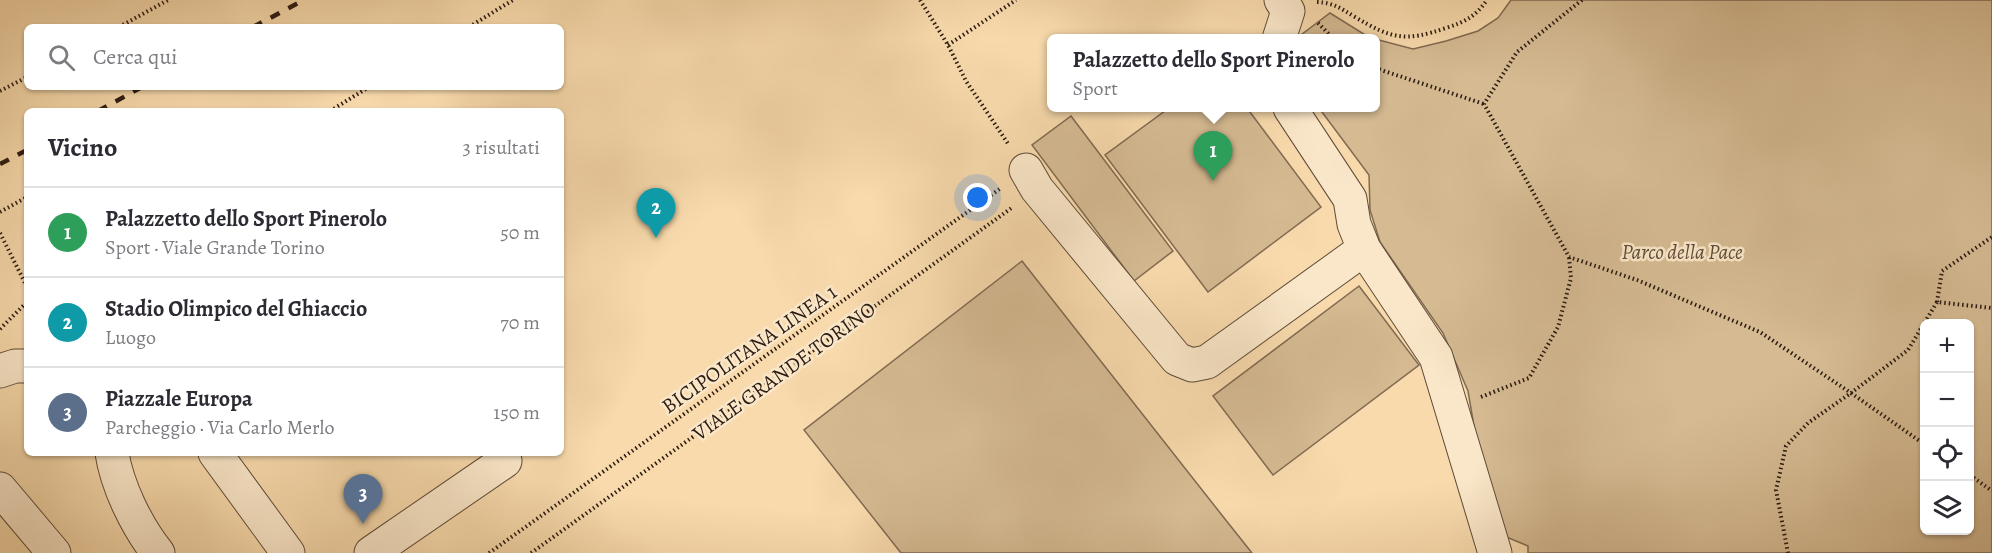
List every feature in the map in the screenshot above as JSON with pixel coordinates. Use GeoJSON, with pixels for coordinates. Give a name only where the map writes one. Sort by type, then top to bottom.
{"type":"FeatureCollection","features":[{"type":"Feature","properties":{"kind":"street"},"geometry":{"type":"LineString","coordinates":[[1293,112],[1350,200],[1354,224],[1364,249],[1436,357],[1451,408],[1502,552]]}},
{"type":"Feature","properties":{"kind":"street"},"geometry":{"type":"LineString","coordinates":[[1032,180],[1177,359],[1192,365],[1207,362],[1364,249]]}},
{"type":"Feature","properties":{"kind":"street"},"geometry":{"type":"LineString","coordinates":[[117,456],[115,471],[126,499],[158,553]]}},
{"type":"Feature","properties":{"kind":"street"},"geometry":{"type":"LineString","coordinates":[[217,456],[288,553]]}},
{"type":"Feature","properties":{"kind":"street"},"geometry":{"type":"LineString","coordinates":[[371,553],[505,461],[501,456]]}},
{"type":"Feature","properties":{"kind":"street"},"geometry":{"type":"LineString","coordinates":[[0,489],[54,553]]}},
{"type":"Feature","properties":{"kind":"path"},"geometry":{"type":"LineString","coordinates":[[124,24],[168,0]]}},
{"type":"Feature","properties":{"kind":"path"},"geometry":{"type":"LineString","coordinates":[[474,24],[513,0]]}},
{"type":"Feature","properties":{"kind":"path"},"geometry":{"type":"LineString","coordinates":[[920,0],[948,45],[966,81],[1032,180]]}},
{"type":"Feature","properties":{"kind":"path"},"geometry":{"type":"LineString","coordinates":[[948,45],[1016,0]]}},
{"type":"Feature","properties":{"kind":"path"},"geometry":{"type":"LineString","coordinates":[[1283,17],[1302,3],[1332,3],[1386,34],[1408,38],[1459,24],[1479,12],[1487,0]]}},
{"type":"Feature","properties":{"kind":"path"},"geometry":{"type":"LineString","coordinates":[[1484,104],[1517,52],[1582,0]]}},
{"type":"Feature","properties":{"kind":"path"},"geometry":{"type":"LineString","coordinates":[[1380,70],[1484,104],[1569,257],[1571,278],[1558,327],[1529,378],[1451,408]]}},
{"type":"Feature","properties":{"kind":"path"},"geometry":{"type":"LineString","coordinates":[[0,91],[24,79]]}},
{"type":"Feature","properties":{"kind":"path"},"geometry":{"type":"LineString","coordinates":[[335,108],[364,90]]}},
{"type":"Feature","properties":{"kind":"path","name":"BICIPOLITANA LINEA 1"},"geometry":{"type":"LineString","coordinates":[[489,553],[1032,180]]}},
{"type":"Feature","properties":{"kind":"path","name":"VIALE GRANDE TORINO"},"geometry":{"type":"LineString","coordinates":[[531,553],[1032,180]]}},
{"type":"Feature","properties":{"kind":"path"},"geometry":{"type":"LineString","coordinates":[[0,212],[24,199]]}},
{"type":"Feature","properties":{"kind":"path"},"geometry":{"type":"LineString","coordinates":[[0,233],[24,281]]}},
{"type":"Feature","properties":{"kind":"path"},"geometry":{"type":"LineString","coordinates":[[1788,553],[1776,490],[1786,446],[1808,423],[1908,350],[1937,302],[1942,271],[1992,237]]}},
{"type":"Feature","properties":{"kind":"path"},"geometry":{"type":"LineString","coordinates":[[1569,257],[1637,280],[1760,332],[1920,441]]}},
{"type":"Feature","properties":{"kind":"path"},"geometry":{"type":"LineString","coordinates":[[1937,302],[1992,308]]}},
{"type":"Feature","properties":{"kind":"path"},"geometry":{"type":"LineString","coordinates":[[0,329],[24,305]]}},
{"type":"Feature","properties":{"kind":"path"},"geometry":{"type":"LineString","coordinates":[[1974,478],[1992,491]]}},
{"type":"Feature","properties":{"kind":"green space","name":"Parco della Pace"},"geometry":{"type":"Polygon","coordinates":[[[1511,0],[1992,0],[1992,553],[1528,553],[1528,546],[1499,534],[1476,438],[1468,391],[1443,333],[1380,242],[1370,210],[1369,175],[1322,112],[1380,112],[1380,40],[1413,49],[1478,31],[1498,18],[1511,0]]]}},
{"type":"Feature","properties":{"kind":"green space"},"geometry":{"type":"Polygon","coordinates":[[[1330,13],[1364,34],[1302,34],[1330,13]]]}},
{"type":"Feature","properties":{"kind":"green space"},"geometry":{"type":"Polygon","coordinates":[[[1164,112],[1250,112],[1321,207],[1208,292],[1105,155],[1164,112]]]}},
{"type":"Feature","properties":{"kind":"green space"},"geometry":{"type":"Polygon","coordinates":[[[1071,116],[1173,251],[1134,281],[1032,145],[1071,116]]]}},
{"type":"Feature","properties":{"kind":"green space"},"geometry":{"type":"Polygon","coordinates":[[[1022,261],[1252,553],[901,553],[804,430],[1022,261]]]}},
{"type":"Feature","properties":{"kind":"green space"},"geometry":{"type":"Polygon","coordinates":[[[1359,286],[1419,365],[1273,475],[1213,396],[1359,286]]]}},
{"type":"Feature","properties":{"kind":"railway"},"geometry":{"type":"LineString","coordinates":[[259,24],[304,0]]}},
{"type":"Feature","properties":{"kind":"railway"},"geometry":{"type":"LineString","coordinates":[[104,108],[136,90]]}},
{"type":"Feature","properties":{"kind":"railway"},"geometry":{"type":"LineString","coordinates":[[0,164],[24,152]]}},
{"type":"Feature","properties":{"kind":"place","name":"Palazzetto dello Sport Pinerolo"},"geometry":{"type":"Point","coordinates":[1213,181]}},
{"type":"Feature","properties":{"kind":"place","name":"Stadio Olimpico del Ghiaccio"},"geometry":{"type":"Point","coordinates":[656,238]}},
{"type":"Feature","properties":{"kind":"place","name":"Piazzale Europa"},"geometry":{"type":"Point","coordinates":[363,524]}}]}
